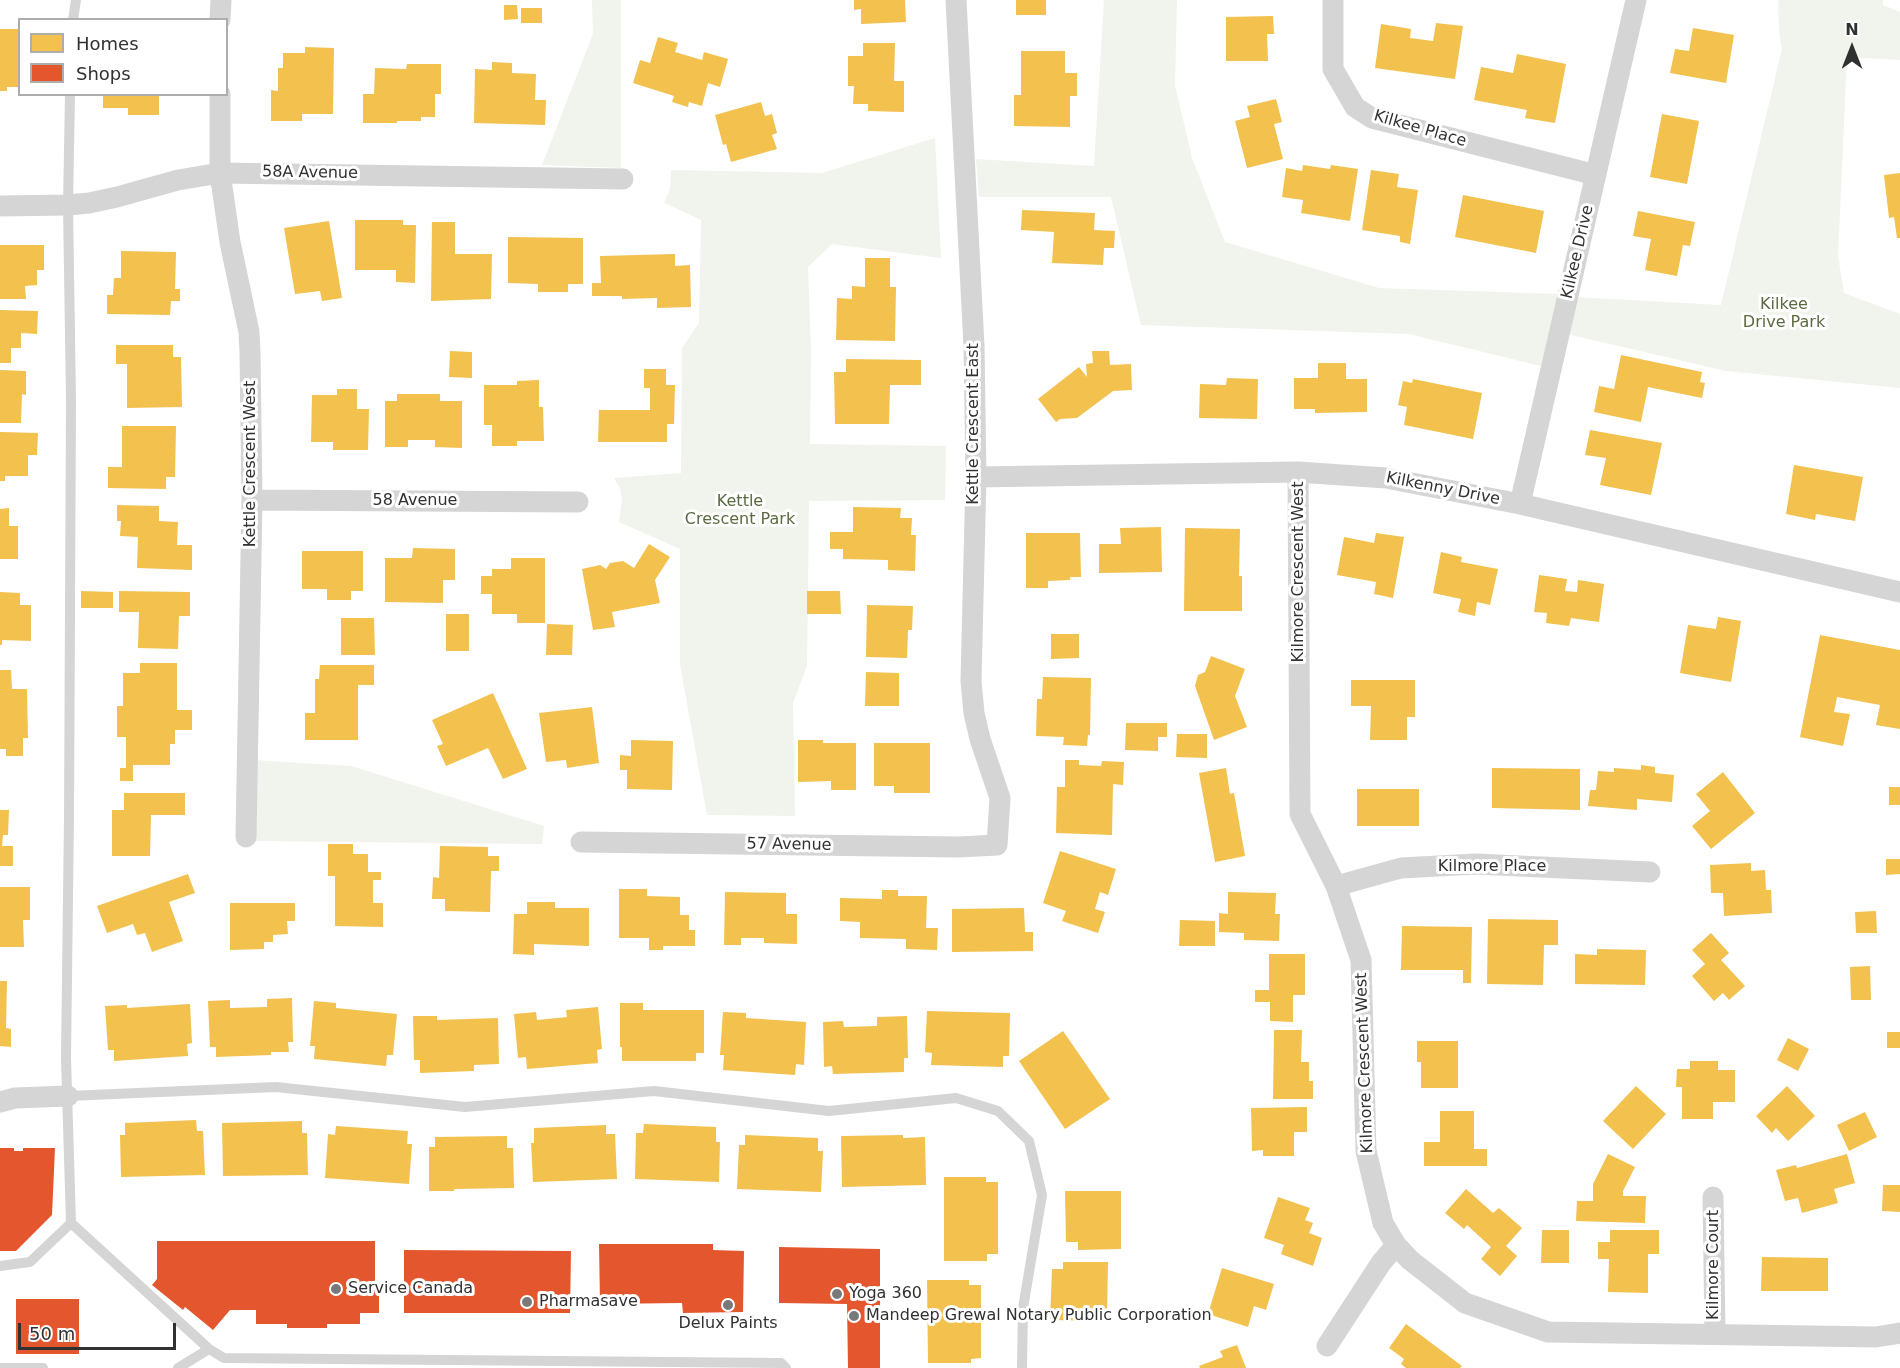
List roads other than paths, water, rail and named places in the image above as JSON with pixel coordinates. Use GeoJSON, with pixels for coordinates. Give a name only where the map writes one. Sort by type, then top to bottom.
{"type":"FeatureCollection","features":[{"type":"Feature","properties":{"kind":"street"},"geometry":{"type":"LineString","coordinates":[[220,18],[221,0]]}},
{"type":"Feature","properties":{"kind":"street","name":"Kettle Crescent East"},"geometry":{"type":"LineString","coordinates":[[956,0],[973,310],[976,477],[971,681],[974,713],[980,739],[1000,798],[997,845]]}},
{"type":"Feature","properties":{"kind":"street","name":"Kilkee Place"},"geometry":{"type":"LineString","coordinates":[[1333,0],[1333,69],[1355,107],[1372,118],[1596,175]]}},
{"type":"Feature","properties":{"kind":"street","name":"Kilkee Drive"},"geometry":{"type":"LineString","coordinates":[[1520,504],[1636,0]]}},
{"type":"Feature","properties":{"kind":"street","name":"Kettle Crescent West"},"geometry":{"type":"LineString","coordinates":[[220,96],[220,173],[230,242],[249,332],[251,363],[252,500],[246,837]]}},
{"type":"Feature","properties":{"kind":"street","name":"58A Avenue"},"geometry":{"type":"LineString","coordinates":[[0,206],[68,205],[117,198],[178,180],[220,173],[623,179]]}},
{"type":"Feature","properties":{"kind":"street","name":"Kilkenny Drive"},"geometry":{"type":"LineString","coordinates":[[976,477],[1298,472],[1386,478],[1520,504],[1900,592]]}},
{"type":"Feature","properties":{"kind":"street","name":"Kilmore Crescent West"},"geometry":{"type":"LineString","coordinates":[[1298,472],[1300,814],[1336,886],[1361,960],[1366,1150],[1383,1223],[1396,1245],[1410,1260],[1465,1303],[1548,1332],[1876,1336],[1900,1333]]}},
{"type":"Feature","properties":{"kind":"street","name":"58 Avenue"},"geometry":{"type":"LineString","coordinates":[[252,500],[578,502]]}},
{"type":"Feature","properties":{"kind":"street","name":"57 Avenue"},"geometry":{"type":"LineString","coordinates":[[580,842],[959,847],[997,845]]}},
{"type":"Feature","properties":{"kind":"street","name":"Kilmore Place"},"geometry":{"type":"LineString","coordinates":[[1336,886],[1401,868],[1476,864],[1650,872]]}},
{"type":"Feature","properties":{"kind":"street"},"geometry":{"type":"LineString","coordinates":[[5,1097],[68,1096]]}},
{"type":"Feature","properties":{"kind":"street","name":"Kilmore Court"},"geometry":{"type":"LineString","coordinates":[[1713,1197],[1715,1333]]}},
{"type":"Feature","properties":{"kind":"street"},"geometry":{"type":"LineString","coordinates":[[1327,1346],[1396,1245]]}},
{"type":"Feature","properties":{"kind":"lane"},"geometry":{"type":"LineString","coordinates":[[73,18],[76,0]]}},
{"type":"Feature","properties":{"kind":"lane"},"geometry":{"type":"LineString","coordinates":[[70,96],[68,205],[71,412],[69,906],[66,1058],[71,1223],[209,1349],[224,1358],[261,1363],[781,1364],[786,1368]]}},
{"type":"Feature","properties":{"kind":"lane"},"geometry":{"type":"LineString","coordinates":[[68,1096],[276,1086],[465,1107],[654,1091],[829,1111],[956,1098],[998,1111],[1029,1141],[1042,1195],[1023,1308],[1022,1368]]}},
{"type":"Feature","properties":{"kind":"lane"},"geometry":{"type":"LineString","coordinates":[[0,1266],[30,1262],[71,1223]]}},
{"type":"Feature","properties":{"kind":"lane"},"geometry":{"type":"LineString","coordinates":[[178,1368],[209,1349]]}},
{"type":"Feature","properties":{"kind":"lane"},"geometry":{"type":"LineString","coordinates":[[0,1368],[43,1368]]}},
{"type":"Feature","properties":{"kind":"place","name":"Service Canada"},"geometry":{"type":"Point","coordinates":[336,1289]}},
{"type":"Feature","properties":{"kind":"place","name":"Yoga 360"},"geometry":{"type":"Point","coordinates":[837,1294]}},
{"type":"Feature","properties":{"kind":"place","name":"Pharmasave"},"geometry":{"type":"Point","coordinates":[527,1302]}},
{"type":"Feature","properties":{"kind":"place","name":"Delux Paints"},"geometry":{"type":"Point","coordinates":[728,1305]}},
{"type":"Feature","properties":{"kind":"place","name":"Mandeep Grewal Notary Public Corporation"},"geometry":{"type":"Point","coordinates":[854,1316]}},
{"type":"Feature","properties":{"kind":"park label","name":"Kilkee Drive Park"},"geometry":{"type":"Point","coordinates":[1784,314]}},
{"type":"Feature","properties":{"kind":"park label","name":"Kettle Crescent Park"},"geometry":{"type":"Point","coordinates":[740,511]}}]}
